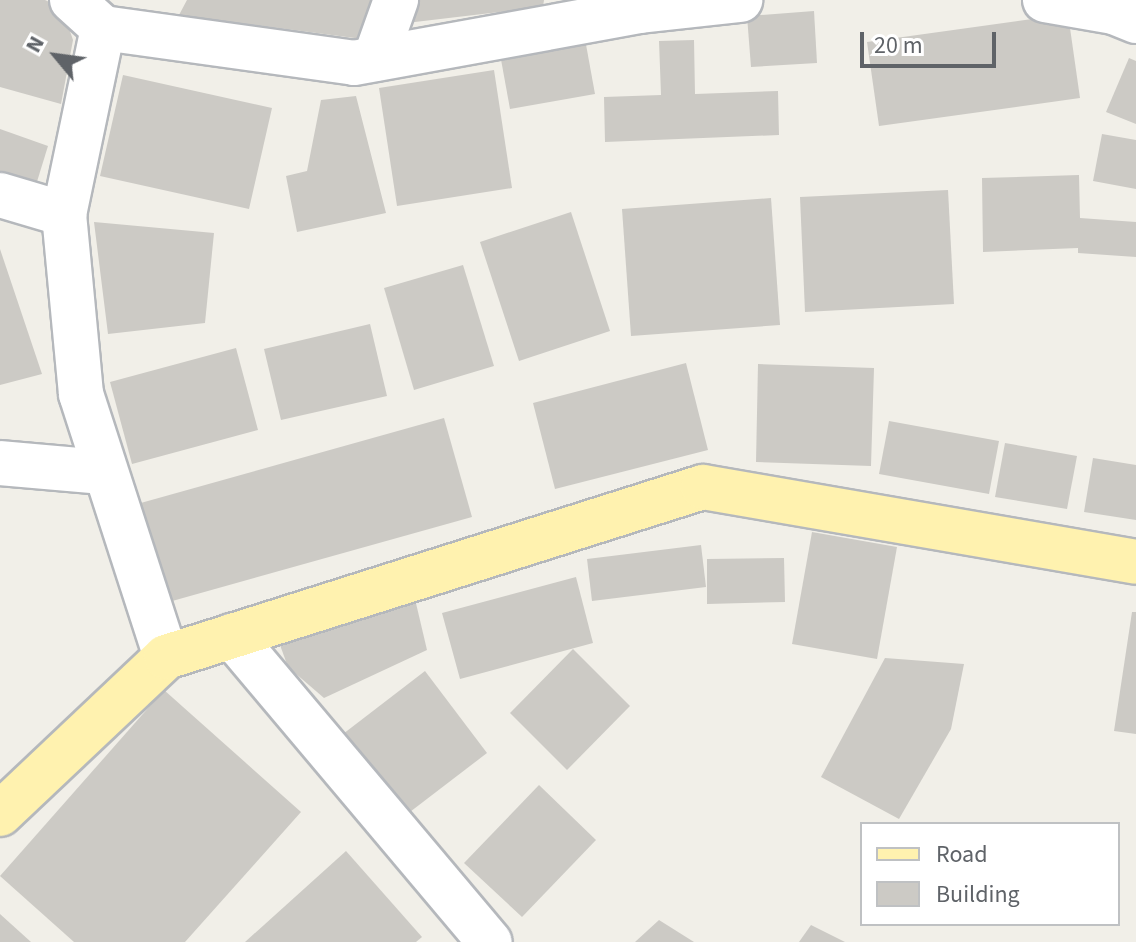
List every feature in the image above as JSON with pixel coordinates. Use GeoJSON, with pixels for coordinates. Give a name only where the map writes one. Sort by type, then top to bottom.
{"type":"FeatureCollection","features":[{"type":"Feature","properties":{"kind":"main road"},"geometry":{"type":"LineString","coordinates":[[0,814],[166,657],[703,487],[1136,562]]}},
{"type":"Feature","properties":{"kind":"street"},"geometry":{"type":"LineString","coordinates":[[375,59],[396,0]]}},
{"type":"Feature","properties":{"kind":"street"},"geometry":{"type":"LineString","coordinates":[[166,657],[102,472],[81,394],[64,214],[88,14],[170,18],[354,63],[598,9],[740,0]]}},
{"type":"Feature","properties":{"kind":"street"},"geometry":{"type":"LineString","coordinates":[[1045,0],[1114,12],[1136,21]]}},
{"type":"Feature","properties":{"kind":"street"},"geometry":{"type":"LineString","coordinates":[[0,195],[64,214]]}},
{"type":"Feature","properties":{"kind":"street"},"geometry":{"type":"LineString","coordinates":[[0,463],[102,472]]}},
{"type":"Feature","properties":{"kind":"street"},"geometry":{"type":"LineString","coordinates":[[232,636],[490,942]]}},
{"type":"Feature","properties":{"kind":"building"},"geometry":{"type":"Polygon","coordinates":[[[0,0],[45,0],[62,8],[73,40],[61,104],[0,87],[0,0]]]}},
{"type":"Feature","properties":{"kind":"building"},"geometry":{"type":"Polygon","coordinates":[[[187,0],[374,0],[362,39],[179,15],[187,0]]]}},
{"type":"Feature","properties":{"kind":"building"},"geometry":{"type":"Polygon","coordinates":[[[408,0],[544,0],[543,7],[398,24],[408,0]]]}},
{"type":"Feature","properties":{"kind":"building"},"geometry":{"type":"Polygon","coordinates":[[[814,11],[817,63],[751,67],[747,16],[814,11]]]}},
{"type":"Feature","properties":{"kind":"building"},"geometry":{"type":"Polygon","coordinates":[[[1068,14],[1080,98],[879,126],[867,42],[1068,14]]]}},
{"type":"Feature","properties":{"kind":"building"},"geometry":{"type":"Polygon","coordinates":[[[585,39],[595,94],[510,109],[500,54],[585,39]]]}},
{"type":"Feature","properties":{"kind":"building"},"geometry":{"type":"Polygon","coordinates":[[[694,40],[695,94],[778,91],[779,135],[605,142],[604,97],[661,95],[659,41],[694,40]]]}},
{"type":"Feature","properties":{"kind":"building"},"geometry":{"type":"Polygon","coordinates":[[[1129,58],[1136,61],[1136,124],[1106,112],[1129,58]]]}},
{"type":"Feature","properties":{"kind":"building"},"geometry":{"type":"Polygon","coordinates":[[[494,70],[512,188],[397,206],[379,88],[494,70]]]}},
{"type":"Feature","properties":{"kind":"building"},"geometry":{"type":"Polygon","coordinates":[[[123,75],[272,108],[249,209],[100,176],[123,75]]]}},
{"type":"Feature","properties":{"kind":"building"},"geometry":{"type":"Polygon","coordinates":[[[356,96],[386,213],[297,232],[286,176],[307,171],[321,100],[356,96]]]}},
{"type":"Feature","properties":{"kind":"building"},"geometry":{"type":"Polygon","coordinates":[[[0,129],[48,146],[31,201],[0,190],[0,129]]]}},
{"type":"Feature","properties":{"kind":"building"},"geometry":{"type":"Polygon","coordinates":[[[1102,134],[1136,140],[1136,189],[1093,181],[1102,134]]]}},
{"type":"Feature","properties":{"kind":"building"},"geometry":{"type":"Polygon","coordinates":[[[1079,175],[1080,218],[1136,222],[1136,257],[1078,253],[1078,248],[983,252],[982,178],[1079,175]]]}},
{"type":"Feature","properties":{"kind":"building"},"geometry":{"type":"Polygon","coordinates":[[[948,190],[954,304],[805,312],[800,197],[948,190]]]}},
{"type":"Feature","properties":{"kind":"building"},"geometry":{"type":"Polygon","coordinates":[[[771,198],[780,325],[631,336],[622,209],[771,198]]]}},
{"type":"Feature","properties":{"kind":"building"},"geometry":{"type":"Polygon","coordinates":[[[571,212],[610,331],[519,361],[480,242],[571,212]]]}},
{"type":"Feature","properties":{"kind":"building"},"geometry":{"type":"Polygon","coordinates":[[[94,222],[214,233],[205,323],[108,334],[94,222]]]}},
{"type":"Feature","properties":{"kind":"building"},"geometry":{"type":"Polygon","coordinates":[[[0,249],[42,374],[0,385],[0,249]]]}},
{"type":"Feature","properties":{"kind":"building"},"geometry":{"type":"Polygon","coordinates":[[[463,265],[494,366],[414,390],[384,288],[463,265]]]}},
{"type":"Feature","properties":{"kind":"building"},"geometry":{"type":"Polygon","coordinates":[[[370,324],[387,396],[281,420],[264,349],[370,324]]]}},
{"type":"Feature","properties":{"kind":"building"},"geometry":{"type":"Polygon","coordinates":[[[236,348],[258,430],[132,464],[110,382],[236,348]]]}},
{"type":"Feature","properties":{"kind":"building"},"geometry":{"type":"Polygon","coordinates":[[[686,363],[708,450],[555,489],[533,403],[686,363]]]}},
{"type":"Feature","properties":{"kind":"building"},"geometry":{"type":"Polygon","coordinates":[[[758,364],[874,368],[871,466],[756,462],[758,364]]]}},
{"type":"Feature","properties":{"kind":"building"},"geometry":{"type":"Polygon","coordinates":[[[444,418],[472,517],[158,605],[130,506],[444,418]]]}},
{"type":"Feature","properties":{"kind":"building"},"geometry":{"type":"Polygon","coordinates":[[[889,421],[999,441],[989,494],[879,474],[889,421]]]}},
{"type":"Feature","properties":{"kind":"building"},"geometry":{"type":"Polygon","coordinates":[[[1005,443],[1077,456],[1067,509],[995,497],[1005,443]]]}},
{"type":"Feature","properties":{"kind":"building"},"geometry":{"type":"Polygon","coordinates":[[[1093,458],[1136,465],[1136,520],[1084,512],[1093,458]]]}},
{"type":"Feature","properties":{"kind":"building"},"geometry":{"type":"Polygon","coordinates":[[[812,532],[897,547],[877,659],[792,644],[812,532]]]}},
{"type":"Feature","properties":{"kind":"building"},"geometry":{"type":"Polygon","coordinates":[[[701,545],[706,587],[592,601],[587,559],[701,545]]]}},
{"type":"Feature","properties":{"kind":"building"},"geometry":{"type":"Polygon","coordinates":[[[784,558],[785,602],[707,604],[707,559],[784,558]]]}},
{"type":"Feature","properties":{"kind":"building"},"geometry":{"type":"Polygon","coordinates":[[[576,577],[593,643],[460,679],[442,613],[576,577]]]}},
{"type":"Feature","properties":{"kind":"building"},"geometry":{"type":"Polygon","coordinates":[[[415,599],[427,650],[324,698],[288,667],[280,645],[415,599]]]}},
{"type":"Feature","properties":{"kind":"building"},"geometry":{"type":"Polygon","coordinates":[[[1132,612],[1136,612],[1136,734],[1114,731],[1132,612]]]}},
{"type":"Feature","properties":{"kind":"building"},"geometry":{"type":"Polygon","coordinates":[[[573,649],[630,706],[567,770],[510,713],[573,649]]]}},
{"type":"Feature","properties":{"kind":"building"},"geometry":{"type":"Polygon","coordinates":[[[885,658],[964,664],[951,729],[899,819],[821,777],[885,658]]]}},
{"type":"Feature","properties":{"kind":"building"},"geometry":{"type":"Polygon","coordinates":[[[425,671],[487,753],[406,815],[343,734],[425,671]]]}},
{"type":"Feature","properties":{"kind":"building"},"geometry":{"type":"Polygon","coordinates":[[[164,690],[301,812],[185,942],[74,942],[0,876],[164,690]]]}},
{"type":"Feature","properties":{"kind":"building"},"geometry":{"type":"Polygon","coordinates":[[[539,785],[596,840],[522,917],[464,863],[539,785]]]}},
{"type":"Feature","properties":{"kind":"building"},"geometry":{"type":"Polygon","coordinates":[[[346,851],[422,937],[416,942],[245,942],[346,851]]]}},
{"type":"Feature","properties":{"kind":"building"},"geometry":{"type":"Polygon","coordinates":[[[0,914],[31,942],[0,942],[0,914]]]}},
{"type":"Feature","properties":{"kind":"building"},"geometry":{"type":"Polygon","coordinates":[[[659,920],[694,942],[635,942],[659,920]]]}},
{"type":"Feature","properties":{"kind":"building"},"geometry":{"type":"Polygon","coordinates":[[[811,925],[845,942],[799,942],[811,925]]]}}]}
